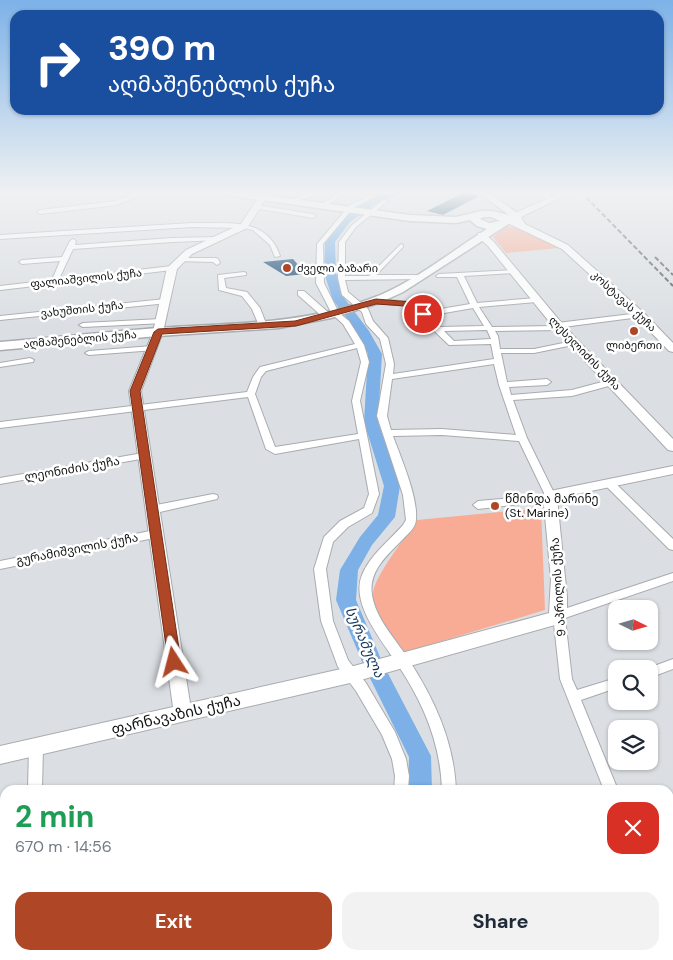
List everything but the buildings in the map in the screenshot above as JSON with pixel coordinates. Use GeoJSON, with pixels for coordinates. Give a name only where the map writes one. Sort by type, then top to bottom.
{"type":"FeatureCollection","features":[{"type":"Feature","properties":{"kind":"main road"},"geometry":{"type":"LineString","coordinates":[[358,307],[376,301],[421,277],[464,237]]}},
{"type":"Feature","properties":{"kind":"main road","name":"აღმაშენებლის ქუჩა"},"geometry":{"type":"LineString","coordinates":[[0,346],[159,327],[263,326],[296,323],[358,307]]}},
{"type":"Feature","properties":{"kind":"street"},"geometry":{"type":"LineString","coordinates":[[55,281],[74,237]]}},
{"type":"Feature","properties":{"kind":"street"},"geometry":{"type":"LineString","coordinates":[[182,714],[135,391],[159,327],[172,268],[189,252],[224,237]]}},
{"type":"Feature","properties":{"kind":"street"},"geometry":{"type":"LineString","coordinates":[[264,237],[272,244],[278,256]]}},
{"type":"Feature","properties":{"kind":"street"},"geometry":{"type":"LineString","coordinates":[[326,237],[320,244],[320,283],[334,314]]}},
{"type":"Feature","properties":{"kind":"street"},"geometry":{"type":"LineString","coordinates":[[346,237],[342,242],[341,278],[345,293],[384,338],[390,364],[382,416],[408,495],[411,520],[408,527],[371,569],[366,580],[367,597],[375,622],[397,663],[443,739],[449,768],[449,785]]}},
{"type":"Feature","properties":{"kind":"street","name":"ლესელიძის ქუჩა"},"geometry":{"type":"LineString","coordinates":[[488,237],[558,327],[613,382],[673,447]]}},
{"type":"Feature","properties":{"kind":"street","name":"კოსტავას ქუჩა"},"geometry":{"type":"LineString","coordinates":[[549,237],[566,247],[640,314],[673,349]]}},
{"type":"Feature","properties":{"kind":"street"},"geometry":{"type":"LineString","coordinates":[[71,247],[172,240],[220,239]]}},
{"type":"Feature","properties":{"kind":"street"},"geometry":{"type":"LineString","coordinates":[[371,278],[401,246]]}},
{"type":"Feature","properties":{"kind":"street"},"geometry":{"type":"LineString","coordinates":[[22,262],[66,259]]}},
{"type":"Feature","properties":{"kind":"street"},"geometry":{"type":"LineString","coordinates":[[180,260],[216,260],[217,263]]}},
{"type":"Feature","properties":{"kind":"street","name":"ფალიაშვილის ქუჩა"},"geometry":{"type":"LineString","coordinates":[[0,288],[172,268]]}},
{"type":"Feature","properties":{"kind":"street"},"geometry":{"type":"LineString","coordinates":[[439,276],[514,271]]}},
{"type":"Feature","properties":{"kind":"street"},"geometry":{"type":"LineString","coordinates":[[244,274],[220,276],[223,290],[243,293],[256,308],[263,326]]}},
{"type":"Feature","properties":{"kind":"street","name":"9 აპრილის ქუჩა"},"geometry":{"type":"LineString","coordinates":[[460,275],[474,306],[490,328],[495,341],[503,385],[522,438],[550,496],[556,547],[559,615],[566,679],[609,785]]}},
{"type":"Feature","properties":{"kind":"street"},"geometry":{"type":"LineString","coordinates":[[341,278],[421,277]]}},
{"type":"Feature","properties":{"kind":"street"},"geometry":{"type":"LineString","coordinates":[[301,293],[346,323],[360,345],[365,362],[356,401],[374,494],[368,510],[344,524],[328,540],[320,569],[326,621],[343,663],[361,687],[388,732],[399,759],[401,785]]}},
{"type":"Feature","properties":{"kind":"street"},"geometry":{"type":"LineString","coordinates":[[423,314],[474,306],[536,300]]}},
{"type":"Feature","properties":{"kind":"street","name":"ვახუშთის ქუჩა"},"geometry":{"type":"LineString","coordinates":[[0,318],[165,301]]}},
{"type":"Feature","properties":{"kind":"street"},"geometry":{"type":"LineString","coordinates":[[376,301],[408,304],[423,314],[452,343],[495,341]]}},
{"type":"Feature","properties":{"kind":"street"},"geometry":{"type":"LineString","coordinates":[[438,329],[558,327],[640,314]]}},
{"type":"Feature","properties":{"kind":"street"},"geometry":{"type":"LineString","coordinates":[[83,325],[159,327]]}},
{"type":"Feature","properties":{"kind":"street"},"geometry":{"type":"LineString","coordinates":[[497,351],[534,351],[573,343]]}},
{"type":"Feature","properties":{"kind":"street"},"geometry":{"type":"LineString","coordinates":[[360,345],[263,370],[257,377],[251,394],[271,449],[276,451],[362,436]]}},
{"type":"Feature","properties":{"kind":"street"},"geometry":{"type":"LineString","coordinates":[[89,354],[152,348]]}},
{"type":"Feature","properties":{"kind":"street"},"geometry":{"type":"LineString","coordinates":[[0,365],[30,360]]}},
{"type":"Feature","properties":{"kind":"street"},"geometry":{"type":"LineString","coordinates":[[389,377],[498,361]]}},
{"type":"Feature","properties":{"kind":"street"},"geometry":{"type":"LineString","coordinates":[[503,385],[547,382]]}},
{"type":"Feature","properties":{"kind":"street"},"geometry":{"type":"LineString","coordinates":[[508,398],[572,393],[613,382]]}},
{"type":"Feature","properties":{"kind":"street"},"geometry":{"type":"LineString","coordinates":[[0,425],[251,394]]}},
{"type":"Feature","properties":{"kind":"street"},"geometry":{"type":"LineString","coordinates":[[388,433],[442,432],[522,438]]}},
{"type":"Feature","properties":{"kind":"street","name":"ლეონიძის ქუჩა"},"geometry":{"type":"LineString","coordinates":[[0,481],[144,456]]}},
{"type":"Feature","properties":{"kind":"street"},"geometry":{"type":"LineString","coordinates":[[478,505],[550,496],[673,470]]}},
{"type":"Feature","properties":{"kind":"street"},"geometry":{"type":"LineString","coordinates":[[609,483],[673,546]]}},
{"type":"Feature","properties":{"kind":"street"},"geometry":{"type":"LineString","coordinates":[[151,510],[213,497]]}},
{"type":"Feature","properties":{"kind":"street","name":"გურამიშვილის ქუჩა"},"geometry":{"type":"LineString","coordinates":[[0,565],[155,534]]}},
{"type":"Feature","properties":{"kind":"street"},"geometry":{"type":"LineString","coordinates":[[397,663],[540,624],[559,615],[673,577]]}},
{"type":"Feature","properties":{"kind":"street","name":"ფარნავაზის ქუჩა"},"geometry":{"type":"LineString","coordinates":[[0,755],[397,663]]}},
{"type":"Feature","properties":{"kind":"street"},"geometry":{"type":"LineString","coordinates":[[658,670],[673,664]]}},
{"type":"Feature","properties":{"kind":"street"},"geometry":{"type":"LineString","coordinates":[[572,697],[608,686]]}},
{"type":"Feature","properties":{"kind":"street"},"geometry":{"type":"LineString","coordinates":[[36,747],[36,785]]}},
{"type":"Feature","properties":{"kind":"shaded area"},"geometry":{"type":"Polygon","coordinates":[[[493,237],[540,237],[560,248],[506,253],[493,237]]]}},
{"type":"Feature","properties":{"kind":"shaded area"},"geometry":{"type":"Polygon","coordinates":[[[541,508],[545,610],[403,653],[376,610],[373,594],[378,578],[417,520],[541,508]]]}},
{"type":"Feature","properties":{"kind":"waterway","name":"სურამულა"},"geometry":{"type":"LineString","coordinates":[[334,237],[330,242],[330,273],[339,300],[363,331],[375,354],[371,422],[392,486],[386,517],[366,541],[349,570],[346,600],[374,666],[420,756],[420,785]]}},
{"type":"Feature","properties":{"kind":"railway"},"geometry":{"type":"LineString","coordinates":[[625,237],[673,286]]}},
{"type":"Feature","properties":{"kind":"railway"},"geometry":{"type":"LineString","coordinates":[[655,257],[673,275]]}},
{"type":"Feature","properties":{"kind":"place","name":"ძველი ბაზარი"},"geometry":{"type":"Point","coordinates":[287,268]}},
{"type":"Feature","properties":{"kind":"place","name":"ლიბერთი"},"geometry":{"type":"Point","coordinates":[634,331]}},
{"type":"Feature","properties":{"kind":"place","name":"წმინდა მარინე (St. Marine)"},"geometry":{"type":"Point","coordinates":[495,506]}},
{"type":"Feature","properties":{"kind":"route"},"geometry":{"type":"LineString","coordinates":[[174,662],[135,391],[158,332],[296,323],[339,313],[376,301],[406,303],[423,314]]}}]}
